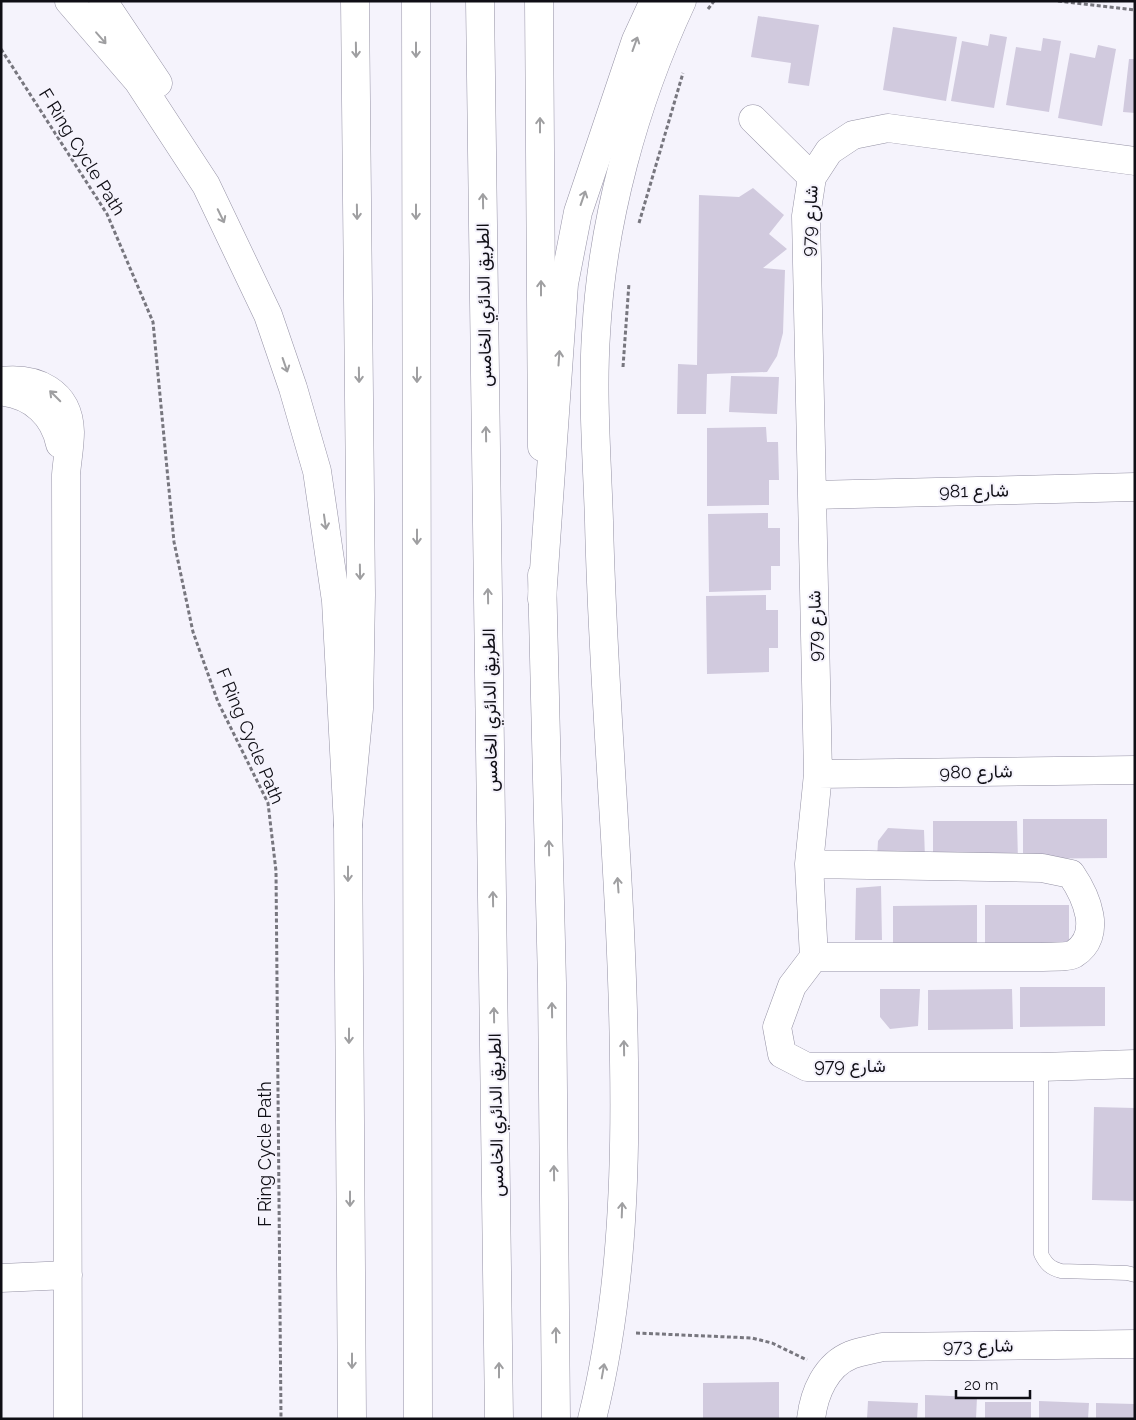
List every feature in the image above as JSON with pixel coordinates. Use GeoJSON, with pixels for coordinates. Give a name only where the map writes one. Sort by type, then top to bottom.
{"type":"FeatureCollection","features":[{"type":"Feature","properties":{"kind":"main road"},"geometry":{"type":"LineString","coordinates":[[69,1],[138,81],[206,185]]}},
{"type":"Feature","properties":{"kind":"main road"},"geometry":{"type":"LineString","coordinates":[[103,1],[152,72],[181,126],[206,185],[268,314],[318,471],[336,601],[348,825],[352,1419]]}},
{"type":"Feature","properties":{"kind":"main road"},"geometry":{"type":"LineString","coordinates":[[348,825],[359,709],[361,595],[355,1]]}},
{"type":"Feature","properties":{"kind":"main road"},"geometry":{"type":"LineString","coordinates":[[416,1],[418,1419]]}},
{"type":"Feature","properties":{"kind":"main road","name":"الطريق الدائري الخامس"},"geometry":{"type":"LineString","coordinates":[[480,1],[499,1419]]}},
{"type":"Feature","properties":{"kind":"main road"},"geometry":{"type":"LineString","coordinates":[[539,1],[542,599],[552,983],[556,1419]]}},
{"type":"Feature","properties":{"kind":"main road"},"geometry":{"type":"LineString","coordinates":[[542,599],[564,284],[578,212],[636,40],[654,1]]}},
{"type":"Feature","properties":{"kind":"main road"},"geometry":{"type":"LineString","coordinates":[[592,1419],[604,1369],[622,1217],[625,1101],[623,971],[601,626],[596,336],[600,277],[634,127],[654,66],[682,1]]}},
{"type":"Feature","properties":{"kind":"main road"},"geometry":{"type":"LineString","coordinates":[[753,119],[812,177]]}},
{"type":"Feature","properties":{"kind":"main road","name":"شارع 979"},"geometry":{"type":"LineString","coordinates":[[1135,161],[888,128],[853,135],[829,151],[812,177],[806,216],[818,774],[810,864],[814,957],[792,986],[777,1027],[782,1054],[807,1066],[1041,1067],[1135,1064]]}},
{"type":"Feature","properties":{"kind":"main road"},"geometry":{"type":"LineString","coordinates":[[1,381],[25,379],[39,384],[52,392],[62,403],[68,417],[70,432],[66,475],[68,1419]]}},
{"type":"Feature","properties":{"kind":"main road"},"geometry":{"type":"LineString","coordinates":[[1,391],[27,398],[46,414],[58,437],[66,475]]}},
{"type":"Feature","properties":{"kind":"main road","name":"شارع 981"},"geometry":{"type":"LineString","coordinates":[[813,494],[1135,487]]}},
{"type":"Feature","properties":{"kind":"main road","name":"شارع 980"},"geometry":{"type":"LineString","coordinates":[[818,774],[1135,770]]}},
{"type":"Feature","properties":{"kind":"main road"},"geometry":{"type":"LineString","coordinates":[[810,864],[1042,868],[1071,874],[1088,905],[1091,924],[1085,944],[1073,955],[1040,957],[814,957]]}},
{"type":"Feature","properties":{"kind":"main road"},"geometry":{"type":"LineString","coordinates":[[1,1278],[68,1275]]}},
{"type":"Feature","properties":{"kind":"main road","name":"شارع 973"},"geometry":{"type":"LineString","coordinates":[[827,1372],[850,1355],[882,1347],[1135,1344]]}},
{"type":"Feature","properties":{"kind":"main road"},"geometry":{"type":"LineString","coordinates":[[811,1419],[812,1406],[827,1372]]}},
{"type":"Feature","properties":{"kind":"lane"},"geometry":{"type":"LineString","coordinates":[[1041,1067],[1041,1254],[1045,1263],[1052,1269],[1060,1271],[1135,1275]]}},
{"type":"Feature","properties":{"kind":"path"},"geometry":{"type":"LineString","coordinates":[[705,17],[714,1]]}},
{"type":"Feature","properties":{"kind":"path"},"geometry":{"type":"LineString","coordinates":[[1058,1],[1135,10]]}},
{"type":"Feature","properties":{"kind":"path","name":"F Ring Cycle Path"},"geometry":{"type":"LineString","coordinates":[[1,49],[108,214],[153,322],[174,542],[193,632],[218,702],[268,803],[276,871],[281,1419]]}},
{"type":"Feature","properties":{"kind":"path"},"geometry":{"type":"LineString","coordinates":[[638,226],[684,69]]}},
{"type":"Feature","properties":{"kind":"path"},"geometry":{"type":"LineString","coordinates":[[623,373],[630,280]]}},
{"type":"Feature","properties":{"kind":"path"},"geometry":{"type":"LineString","coordinates":[[635,1333],[752,1338],[772,1343],[827,1372]]}},
{"type":"Feature","properties":{"kind":"building"},"geometry":{"type":"Polygon","coordinates":[[[758,16],[819,25],[809,86],[788,83],[791,63],[751,57],[758,16]]]}},
{"type":"Feature","properties":{"kind":"building"},"geometry":{"type":"Polygon","coordinates":[[[893,27],[957,37],[946,101],[883,90],[893,27]]]}},
{"type":"Feature","properties":{"kind":"building"},"geometry":{"type":"Polygon","coordinates":[[[990,34],[1007,37],[994,108],[951,101],[962,41],[988,46],[990,34]]]}},
{"type":"Feature","properties":{"kind":"building"},"geometry":{"type":"Polygon","coordinates":[[[1043,38],[1061,41],[1049,112],[1006,105],[1016,47],[1041,51],[1043,38]]]}},
{"type":"Feature","properties":{"kind":"building"},"geometry":{"type":"Polygon","coordinates":[[[1098,45],[1116,49],[1102,126],[1058,118],[1070,53],[1095,58],[1098,45]]]}},
{"type":"Feature","properties":{"kind":"building"},"geometry":{"type":"Polygon","coordinates":[[[1129,59],[1135,59],[1135,113],[1123,112],[1129,59]]]}},
{"type":"Feature","properties":{"kind":"building"},"geometry":{"type":"Polygon","coordinates":[[[753,188],[784,215],[769,234],[787,249],[763,268],[785,270],[783,333],[777,356],[767,372],[707,374],[706,414],[677,414],[678,364],[697,365],[699,195],[739,197],[753,188]]]}},
{"type":"Feature","properties":{"kind":"building"},"geometry":{"type":"Polygon","coordinates":[[[731,376],[779,377],[777,414],[729,412],[731,376]]]}},
{"type":"Feature","properties":{"kind":"building"},"geometry":{"type":"Polygon","coordinates":[[[766,427],[767,442],[778,442],[779,480],[769,480],[769,505],[707,506],[707,428],[766,427]]]}},
{"type":"Feature","properties":{"kind":"building"},"geometry":{"type":"Polygon","coordinates":[[[768,513],[768,528],[780,528],[780,566],[771,566],[771,590],[709,592],[708,514],[768,513]]]}},
{"type":"Feature","properties":{"kind":"building"},"geometry":{"type":"Polygon","coordinates":[[[766,595],[766,610],[778,610],[778,648],[769,648],[769,672],[707,674],[706,596],[766,595]]]}},
{"type":"Feature","properties":{"kind":"building"},"geometry":{"type":"Polygon","coordinates":[[[1023,819],[1107,819],[1107,858],[1023,859],[1023,819]]]}},
{"type":"Feature","properties":{"kind":"building"},"geometry":{"type":"Polygon","coordinates":[[[933,821],[1017,821],[1018,861],[933,861],[933,821]]]}},
{"type":"Feature","properties":{"kind":"building"},"geometry":{"type":"Polygon","coordinates":[[[888,828],[924,830],[925,858],[877,858],[878,841],[888,828]]]}},
{"type":"Feature","properties":{"kind":"building"},"geometry":{"type":"Polygon","coordinates":[[[881,886],[882,940],[855,940],[856,888],[881,886]]]}},
{"type":"Feature","properties":{"kind":"building"},"geometry":{"type":"Polygon","coordinates":[[[977,905],[977,945],[893,946],[893,906],[977,905]]]}},
{"type":"Feature","properties":{"kind":"building"},"geometry":{"type":"Polygon","coordinates":[[[985,905],[1069,905],[1069,944],[985,945],[985,905]]]}},
{"type":"Feature","properties":{"kind":"building"},"geometry":{"type":"Polygon","coordinates":[[[1020,987],[1105,987],[1105,1026],[1020,1027],[1020,987]]]}},
{"type":"Feature","properties":{"kind":"building"},"geometry":{"type":"Polygon","coordinates":[[[880,989],[920,989],[918,1026],[890,1029],[880,1017],[880,989]]]}},
{"type":"Feature","properties":{"kind":"building"},"geometry":{"type":"Polygon","coordinates":[[[1012,989],[1013,1029],[928,1030],[928,990],[1012,989]]]}},
{"type":"Feature","properties":{"kind":"building"},"geometry":{"type":"Polygon","coordinates":[[[1094,1107],[1135,1108],[1135,1201],[1092,1200],[1094,1107]]]}},
{"type":"Feature","properties":{"kind":"building"},"geometry":{"type":"Polygon","coordinates":[[[779,1382],[779,1419],[703,1419],[703,1383],[779,1382]]]}},
{"type":"Feature","properties":{"kind":"building"},"geometry":{"type":"Polygon","coordinates":[[[925,1395],[977,1397],[976,1419],[925,1419],[925,1395]]]}},
{"type":"Feature","properties":{"kind":"building"},"geometry":{"type":"Polygon","coordinates":[[[868,1401],[918,1403],[917,1419],[867,1419],[868,1401]]]}},
{"type":"Feature","properties":{"kind":"building"},"geometry":{"type":"Polygon","coordinates":[[[1039,1401],[1089,1403],[1088,1419],[1039,1419],[1039,1401]]]}},
{"type":"Feature","properties":{"kind":"building"},"geometry":{"type":"Polygon","coordinates":[[[985,1402],[1031,1402],[1031,1419],[985,1419],[985,1402]]]}},
{"type":"Feature","properties":{"kind":"building"},"geometry":{"type":"Polygon","coordinates":[[[1096,1403],[1135,1404],[1135,1419],[1096,1419],[1096,1403]]]}}]}
